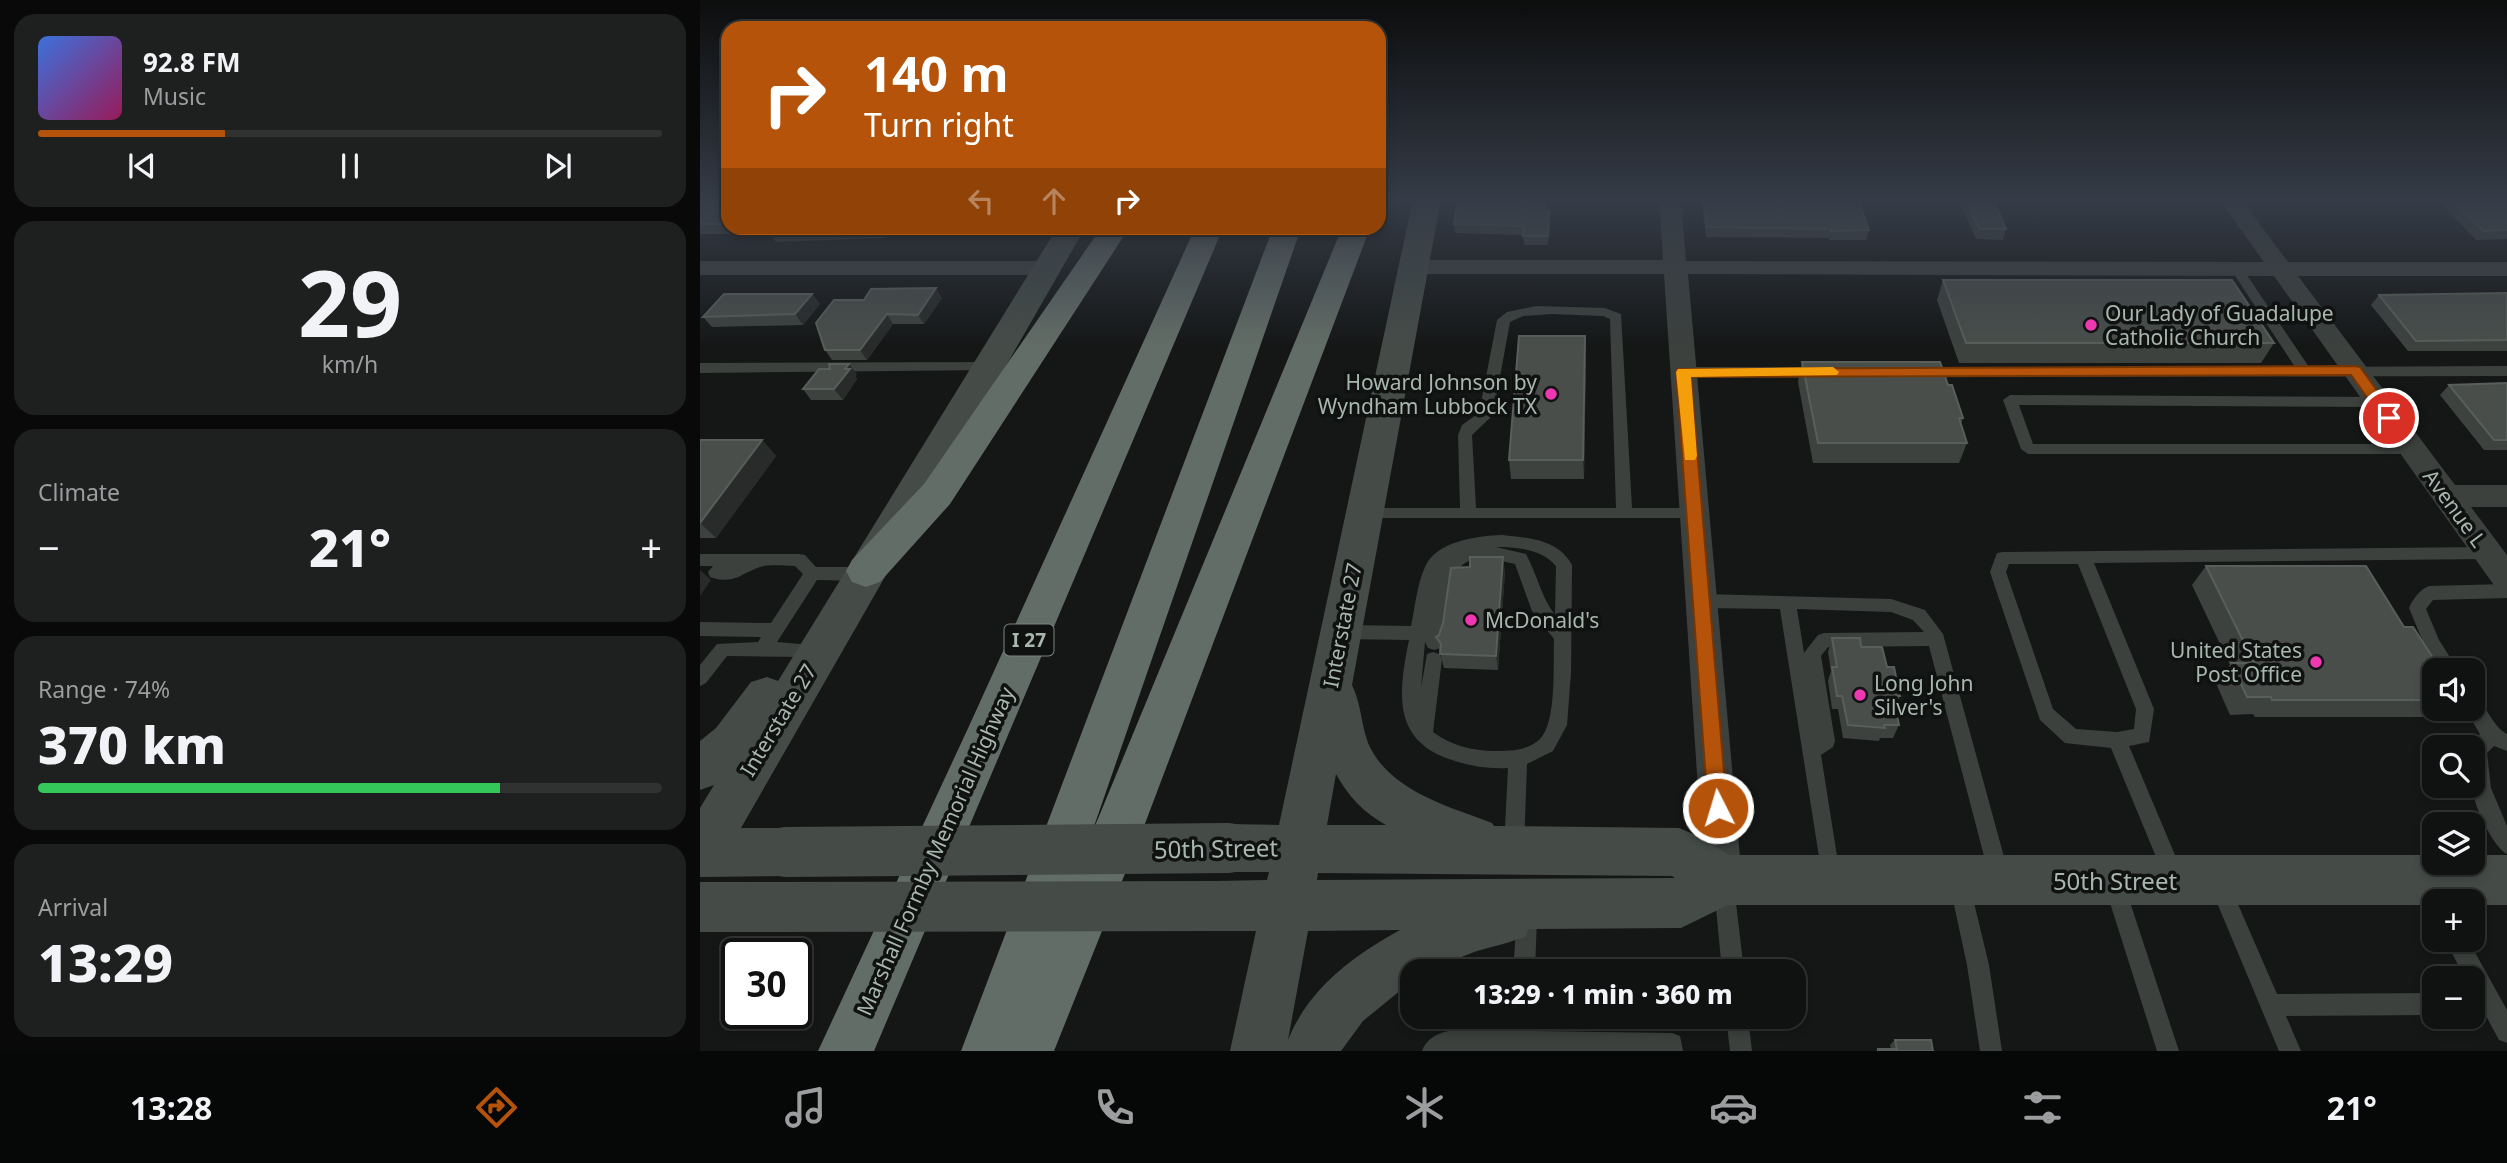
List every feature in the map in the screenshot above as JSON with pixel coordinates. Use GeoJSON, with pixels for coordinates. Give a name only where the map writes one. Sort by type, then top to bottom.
{"type":"FeatureCollection","features":[{"type":"Feature","properties":{"kind":"highway"},"geometry":{"type":"LineString","coordinates":[[859,582],[937,494],[1102,248]]}},
{"type":"Feature","properties":{"kind":"highway","name":"Marshall Formby Memorial Highway"},"geometry":{"type":"LineString","coordinates":[[846,1051],[990,730],[1200,248]]}},
{"type":"Feature","properties":{"kind":"highway"},"geometry":{"type":"LineString","coordinates":[[989,1051],[1280,248]]}},
{"type":"Feature","properties":{"kind":"highway"},"geometry":{"type":"LineString","coordinates":[[1026,1051],[1122,821],[1348,248]]}},
{"type":"Feature","properties":{"kind":"main road","name":"Interstate 27"},"geometry":{"type":"LineString","coordinates":[[700,852],[1059,248]]}},
{"type":"Feature","properties":{"kind":"main road","name":"Interstate 27"},"geometry":{"type":"LineString","coordinates":[[1258,1051],[1417,248]]}},
{"type":"Feature","properties":{"kind":"main road"},"geometry":{"type":"LineString","coordinates":[[700,769],[732,743],[773,688],[790,640],[859,582]]}},
{"type":"Feature","properties":{"kind":"main road"},"geometry":{"type":"LineString","coordinates":[[1338,643],[1335,696],[1340,734],[1352,764],[1371,788],[1398,809],[1507,849]]}},
{"type":"Feature","properties":{"kind":"main road","name":"50th Street"},"geometry":{"type":"LineString","coordinates":[[700,852],[1298,847],[1679,852],[1723,880]]}},
{"type":"Feature","properties":{"kind":"main road","name":"50th Street"},"geometry":{"type":"LineString","coordinates":[[700,906],[1681,903],[1723,880],[2196,880],[2422,891]]}},
{"type":"Feature","properties":{"kind":"main road","name":"50th Street"},"geometry":{"type":"LineString","coordinates":[[2443,889],[2507,880]]}},
{"type":"Feature","properties":{"kind":"main road"},"geometry":{"type":"LineString","coordinates":[[1311,1051],[1318,1035],[1359,988],[1408,955],[1440,938],[1493,921],[1583,904]]}},
{"type":"Feature","properties":{"kind":"street"},"geometry":{"type":"LineString","coordinates":[[1674,248],[1723,880]]}},
{"type":"Feature","properties":{"kind":"street","name":"Avenue L"},"geometry":{"type":"LineString","coordinates":[[2266,248],[2507,579]]}},
{"type":"Feature","properties":{"kind":"street"},"geometry":{"type":"LineString","coordinates":[[1413,267],[2507,269]]}},
{"type":"Feature","properties":{"kind":"street"},"geometry":{"type":"LineString","coordinates":[[700,268],[1048,268]]}},
{"type":"Feature","properties":{"kind":"street"},"geometry":{"type":"LineString","coordinates":[[2445,496],[2507,496]]}},
{"type":"Feature","properties":{"kind":"lane"},"geometry":{"type":"LineString","coordinates":[[2236,268],[2305,371]]}},
{"type":"Feature","properties":{"kind":"lane"},"geometry":{"type":"LineString","coordinates":[[1468,514],[1465,435],[1467,429],[1486,415],[1504,320],[1512,313],[1528,311],[1605,312],[1616,317],[1624,514]]}},
{"type":"Feature","properties":{"kind":"lane"},"geometry":{"type":"LineString","coordinates":[[700,368],[989,367]]}},
{"type":"Feature","properties":{"kind":"lane"},"geometry":{"type":"LineString","coordinates":[[1905,372],[2507,371]]}},
{"type":"Feature","properties":{"kind":"lane"},"geometry":{"type":"LineString","coordinates":[[1683,372],[1835,372]]}},
{"type":"Feature","properties":{"kind":"lane"},"geometry":{"type":"LineString","coordinates":[[2377,402],[2010,400],[2028,449],[2411,449]]}},
{"type":"Feature","properties":{"kind":"lane"},"geometry":{"type":"LineString","coordinates":[[1363,514],[1695,514]]}},
{"type":"Feature","properties":{"kind":"lane"},"geometry":{"type":"LineString","coordinates":[[1423,733],[1429,645],[1432,568],[1442,555],[1480,542],[1502,541],[1550,551],[1559,556],[1564,565],[1563,638],[1556,730],[1550,743],[1533,755],[1518,759],[1487,760],[1460,756],[1444,749],[1423,733],[1416,726],[1411,694],[1429,645],[1442,577],[1448,566],[1459,558],[1475,554],[1502,554],[1520,559],[1528,573],[1538,606],[1563,638]]}},
{"type":"Feature","properties":{"kind":"lane"},"geometry":{"type":"LineString","coordinates":[[2083,557],[2145,709],[2142,736],[2117,740],[2072,737],[2046,714],[1998,572],[2003,558],[2083,557],[2488,554]]}},
{"type":"Feature","properties":{"kind":"lane"},"geometry":{"type":"LineString","coordinates":[[700,560],[799,560],[812,573],[859,582]]}},
{"type":"Feature","properties":{"kind":"lane"},"geometry":{"type":"LineString","coordinates":[[716,572],[738,572],[760,560]]}},
{"type":"Feature","properties":{"kind":"lane"},"geometry":{"type":"LineString","coordinates":[[790,640],[812,573]]}},
{"type":"Feature","properties":{"kind":"lane"},"geometry":{"type":"LineString","coordinates":[[2441,658],[2432,644],[2417,608],[2429,593],[2507,591]]}},
{"type":"Feature","properties":{"kind":"lane"},"geometry":{"type":"LineString","coordinates":[[1701,601],[1882,604],[1909,608],[1926,619],[1935,639],[1980,880],[1978,965],[1991,1051]]}},
{"type":"Feature","properties":{"kind":"lane"},"geometry":{"type":"LineString","coordinates":[[1787,602],[1831,880]]}},
{"type":"Feature","properties":{"kind":"lane"},"geometry":{"type":"LineString","coordinates":[[700,629],[790,640]]}},
{"type":"Feature","properties":{"kind":"lane"},"geometry":{"type":"LineString","coordinates":[[1811,751],[1826,741],[1812,654],[1824,640],[1935,639]]}},
{"type":"Feature","properties":{"kind":"lane"},"geometry":{"type":"LineString","coordinates":[[700,678],[723,649],[763,649],[790,640]]}},
{"type":"Feature","properties":{"kind":"lane"},"geometry":{"type":"LineString","coordinates":[[763,649],[790,640]]}},
{"type":"Feature","properties":{"kind":"lane"},"geometry":{"type":"LineString","coordinates":[[1338,643],[1429,645]]}},
{"type":"Feature","properties":{"kind":"lane"},"geometry":{"type":"LineString","coordinates":[[2484,721],[2499,739],[2478,750],[2477,769],[2491,819],[2507,844]]}},
{"type":"Feature","properties":{"kind":"lane"},"geometry":{"type":"LineString","coordinates":[[2117,740],[2270,1005],[2290,1051]]}},
{"type":"Feature","properties":{"kind":"lane"},"geometry":{"type":"LineString","coordinates":[[1507,849],[1518,759]]}},
{"type":"Feature","properties":{"kind":"lane"},"geometry":{"type":"LineString","coordinates":[[1723,880],[1731,959]]}},
{"type":"Feature","properties":{"kind":"lane"},"geometry":{"type":"LineString","coordinates":[[2113,880],[2164,1047]]}},
{"type":"Feature","properties":{"kind":"lane"},"geometry":{"type":"LineString","coordinates":[[1525,959],[1527,914]]}},
{"type":"Feature","properties":{"kind":"lane"},"geometry":{"type":"LineString","coordinates":[[2270,1005],[2422,1004]]}},
{"type":"Feature","properties":{"kind":"lane"},"geometry":{"type":"LineString","coordinates":[[2485,1007],[2507,1032]]}},
{"type":"Feature","properties":{"kind":"lane"},"geometry":{"type":"LineString","coordinates":[[1523,1029],[1523,1042]]}},
{"type":"Feature","properties":{"kind":"lane"},"geometry":{"type":"LineString","coordinates":[[1738,1029],[1741,1051]]}},
{"type":"Feature","properties":{"kind":"lane"},"geometry":{"type":"LineString","coordinates":[[1433,1051],[1446,1042],[1672,1044],[1672,1051]]}},
{"type":"Feature","properties":{"kind":"building","name":"Our Lady of Guadalupe Catholic Church"},"geometry":{"type":"Polygon","coordinates":[[[1943,280],[2232,280],[2274,343],[1966,343],[1943,280]]]}},
{"type":"Feature","properties":{"kind":"building"},"geometry":{"type":"Polygon","coordinates":[[[936,288],[918,315],[887,314],[860,350],[825,350],[816,323],[834,300],[864,300],[871,289],[936,288]]]}},
{"type":"Feature","properties":{"kind":"building"},"geometry":{"type":"Polygon","coordinates":[[[2507,293],[2507,340],[2416,341],[2379,295],[2507,293]]]}},
{"type":"Feature","properties":{"kind":"building"},"geometry":{"type":"Polygon","coordinates":[[[724,294],[812,294],[795,314],[703,317],[724,294]]]}},
{"type":"Feature","properties":{"kind":"building","name":"Howard Johnson by Wyndham Lubbock TX"},"geometry":{"type":"Polygon","coordinates":[[[1519,336],[1585,336],[1583,460],[1509,460],[1519,336]]]}},
{"type":"Feature","properties":{"kind":"building"},"geometry":{"type":"Polygon","coordinates":[[[1802,362],[1940,362],[1948,385],[1952,385],[1963,418],[1959,418],[1967,443],[1818,443],[1802,362]]]}},
{"type":"Feature","properties":{"kind":"building"},"geometry":{"type":"Polygon","coordinates":[[[829,364],[849,364],[845,369],[850,369],[834,389],[803,389],[819,369],[830,369],[829,364]]]}},
{"type":"Feature","properties":{"kind":"building"},"geometry":{"type":"Polygon","coordinates":[[[2507,383],[2507,440],[2494,440],[2449,385],[2507,383]]]}},
{"type":"Feature","properties":{"kind":"building"},"geometry":{"type":"Polygon","coordinates":[[[700,440],[762,440],[700,523],[700,440]]]}},
{"type":"Feature","properties":{"kind":"building","name":"McDonald's"},"geometry":{"type":"Polygon","coordinates":[[[1470,557],[1503,557],[1496,656],[1440,654],[1441,644],[1436,637],[1443,623],[1451,568],[1470,567],[1470,557]]]}},
{"type":"Feature","properties":{"kind":"building","name":"United States Post Office"},"geometry":{"type":"Polygon","coordinates":[[[2206,566],[2366,566],[2404,627],[2413,627],[2433,658],[2422,658],[2422,700],[2272,700],[2271,697],[2247,697],[2231,663],[2254,663],[2206,566]]]}},
{"type":"Feature","properties":{"kind":"building","name":"Long John Silver's"},"geometry":{"type":"Polygon","coordinates":[[[1832,638],[1860,638],[1861,647],[1882,647],[1887,667],[1894,667],[1900,696],[1893,696],[1899,725],[1884,725],[1885,728],[1848,725],[1842,696],[1837,696],[1832,667],[1837,667],[1832,638]]]}},
{"type":"Feature","properties":{"kind":"building"},"geometry":{"type":"Polygon","coordinates":[[[1895,1040],[1931,1040],[1933,1051],[1878,1051],[1897,1049],[1895,1040]]]}},
{"type":"Feature","properties":{"kind":"slow traffic"},"geometry":{"type":"LineString","coordinates":[[1690,456],[1683,372],[1833,372]]}},
{"type":"Feature","properties":{"kind":"place","name":"Our Lady of Guadalupe Catholic Church"},"geometry":{"type":"Point","coordinates":[2091,325]}},
{"type":"Feature","properties":{"kind":"place","name":"Howard Johnson by Wyndham Lubbock TX"},"geometry":{"type":"Point","coordinates":[1551,394]}},
{"type":"Feature","properties":{"kind":"place","name":"McDonald's"},"geometry":{"type":"Point","coordinates":[1471,620]}},
{"type":"Feature","properties":{"kind":"place","name":"United States Post Office"},"geometry":{"type":"Point","coordinates":[2316,662]}},
{"type":"Feature","properties":{"kind":"place","name":"Long John Silver's"},"geometry":{"type":"Point","coordinates":[1860,695]}},
{"type":"Feature","properties":{"kind":"route"},"geometry":{"type":"LineString","coordinates":[[1718,808],[1683,372],[2355,371],[2389,418]]}}]}
